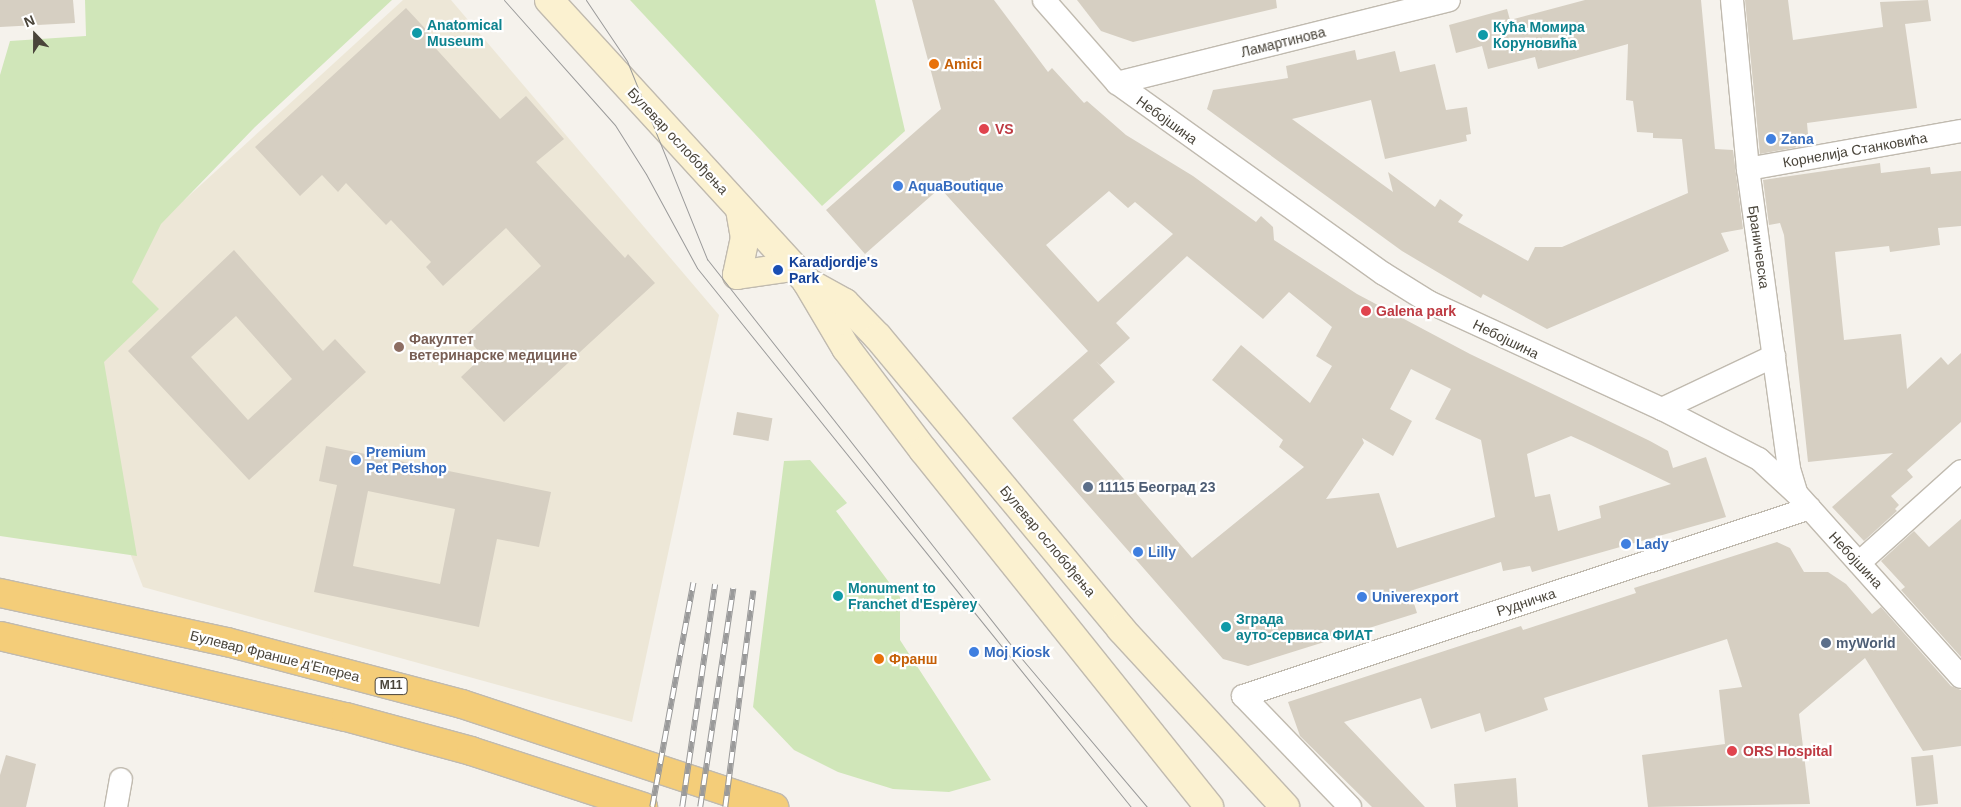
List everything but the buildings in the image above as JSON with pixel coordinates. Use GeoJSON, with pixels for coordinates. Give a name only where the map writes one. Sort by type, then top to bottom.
{"type":"FeatureCollection","features":[{"type":"Feature","properties":{"kind":"highway","name":"Булевар Франше д'Епереа"},"geometry":{"type":"LineString","coordinates":[[0,593],[228,642],[462,704],[774,807]]}},
{"type":"Feature","properties":{"kind":"highway"},"geometry":{"type":"LineString","coordinates":[[0,636],[141,666],[356,720],[471,751],[643,807]]}},
{"type":"Feature","properties":{"kind":"main road","name":"Булевар ослобођења"},"geometry":{"type":"LineString","coordinates":[[549,0],[800,275],[841,341],[924,451],[1209,807]]}},
{"type":"Feature","properties":{"kind":"main road"},"geometry":{"type":"LineString","coordinates":[[740,209],[745,238],[737,275],[800,275]]}},
{"type":"Feature","properties":{"kind":"main road","name":"Булевар ослобођења"},"geometry":{"type":"LineString","coordinates":[[800,275],[845,304],[878,337],[1121,629],[1285,807]]}},
{"type":"Feature","properties":{"kind":"street","name":"Небојшина"},"geometry":{"type":"LineString","coordinates":[[1044,0],[1117,83],[1345,249],[1429,302],[1662,409],[1739,447],[1770,468],[1803,500],[1961,677]]}},
{"type":"Feature","properties":{"kind":"street","name":"Ламартинова"},"geometry":{"type":"LineString","coordinates":[[1117,83],[1449,0]]}},
{"type":"Feature","properties":{"kind":"street","name":"Браничевска"},"geometry":{"type":"LineString","coordinates":[[1732,0],[1748,169],[1774,356],[1803,500]]}},
{"type":"Feature","properties":{"kind":"street","name":"Корнелија Станковића"},"geometry":{"type":"LineString","coordinates":[[1748,169],[1961,131]]}},
{"type":"Feature","properties":{"kind":"street"},"geometry":{"type":"LineString","coordinates":[[1662,409],[1774,356]]}},
{"type":"Feature","properties":{"kind":"street"},"geometry":{"type":"LineString","coordinates":[[1859,564],[1961,471]]}},
{"type":"Feature","properties":{"kind":"street","name":"Рудничка"},"geometry":{"type":"LineString","coordinates":[[1350,807],[1243,696],[1803,500]]}},
{"type":"Feature","properties":{"kind":"street"},"geometry":{"type":"LineString","coordinates":[[116,807],[121,779]]}},
{"type":"Feature","properties":{"kind":"shaded area","name":"Факултет ветеринарске медицине"},"geometry":{"type":"Polygon","coordinates":[[[403,0],[451,0],[719,315],[632,722],[143,587],[108,495],[86,299],[181,203],[403,0]]]}},
{"type":"Feature","properties":{"kind":"green space"},"geometry":{"type":"Polygon","coordinates":[[[85,0],[392,0],[255,127],[161,224],[132,282],[159,309],[104,362],[137,556],[0,536],[0,75],[10,41],[86,36],[85,0]]]}},
{"type":"Feature","properties":{"kind":"green space"},"geometry":{"type":"Polygon","coordinates":[[[630,0],[875,0],[905,131],[822,206],[630,0]]]}},
{"type":"Feature","properties":{"kind":"green space"},"geometry":{"type":"Polygon","coordinates":[[[810,460],[847,503],[836,511],[900,597],[900,640],[991,780],[949,792],[893,789],[838,772],[794,750],[753,707],[784,461],[810,460]]]}},
{"type":"Feature","properties":{"kind":"tram line"},"geometry":{"type":"LineString","coordinates":[[504,0],[615,125],[646,174],[697,268],[1131,807]]}},
{"type":"Feature","properties":{"kind":"tram line"},"geometry":{"type":"LineString","coordinates":[[586,0],[627,61],[707,259],[1022,659],[1147,807]]}},
{"type":"Feature","properties":{"kind":"railway"},"geometry":{"type":"LineString","coordinates":[[652,807],[693,583]]}},
{"type":"Feature","properties":{"kind":"railway"},"geometry":{"type":"LineString","coordinates":[[682,807],[715,584]]}},
{"type":"Feature","properties":{"kind":"railway"},"geometry":{"type":"LineString","coordinates":[[700,807],[733,588]]}},
{"type":"Feature","properties":{"kind":"railway"},"geometry":{"type":"LineString","coordinates":[[725,807],[753,591]]}},
{"type":"Feature","properties":{"kind":"place","name":"Anatomical Museum"},"geometry":{"type":"Point","coordinates":[417,33]}},
{"type":"Feature","properties":{"kind":"place","name":"Кућа Момира Коруновића"},"geometry":{"type":"Point","coordinates":[1483,35]}},
{"type":"Feature","properties":{"kind":"place","name":"Amici"},"geometry":{"type":"Point","coordinates":[934,64]}},
{"type":"Feature","properties":{"kind":"place","name":"VS"},"geometry":{"type":"Point","coordinates":[984,129]}},
{"type":"Feature","properties":{"kind":"place","name":"Zana"},"geometry":{"type":"Point","coordinates":[1771,139]}},
{"type":"Feature","properties":{"kind":"place","name":"AquaBoutique"},"geometry":{"type":"Point","coordinates":[898,186]}},
{"type":"Feature","properties":{"kind":"place","name":"Karadjordje's Park"},"geometry":{"type":"Point","coordinates":[778,270]}},
{"type":"Feature","properties":{"kind":"place","name":"Galena park"},"geometry":{"type":"Point","coordinates":[1366,311]}},
{"type":"Feature","properties":{"kind":"place","name":"Факултет ветеринарске медицине"},"geometry":{"type":"Point","coordinates":[399,347]}},
{"type":"Feature","properties":{"kind":"place","name":"Premium Pet Petshop"},"geometry":{"type":"Point","coordinates":[356,460]}},
{"type":"Feature","properties":{"kind":"place","name":"11115 Београд 23"},"geometry":{"type":"Point","coordinates":[1088,487]}},
{"type":"Feature","properties":{"kind":"place","name":"Lady"},"geometry":{"type":"Point","coordinates":[1626,544]}},
{"type":"Feature","properties":{"kind":"place","name":"Lilly"},"geometry":{"type":"Point","coordinates":[1138,552]}},
{"type":"Feature","properties":{"kind":"place","name":"Monument to Franchet d'Espèrey"},"geometry":{"type":"Point","coordinates":[838,596]}},
{"type":"Feature","properties":{"kind":"place","name":"Univerexport"},"geometry":{"type":"Point","coordinates":[1362,597]}},
{"type":"Feature","properties":{"kind":"place","name":"Зграда ауто-сервиса ФИАТ"},"geometry":{"type":"Point","coordinates":[1226,627]}},
{"type":"Feature","properties":{"kind":"place","name":"myWorld"},"geometry":{"type":"Point","coordinates":[1826,643]}},
{"type":"Feature","properties":{"kind":"place","name":"Moj Kiosk"},"geometry":{"type":"Point","coordinates":[974,652]}},
{"type":"Feature","properties":{"kind":"place","name":"Франш"},"geometry":{"type":"Point","coordinates":[879,659]}},
{"type":"Feature","properties":{"kind":"place","name":"ORS Hospital"},"geometry":{"type":"Point","coordinates":[1732,751]}}]}
